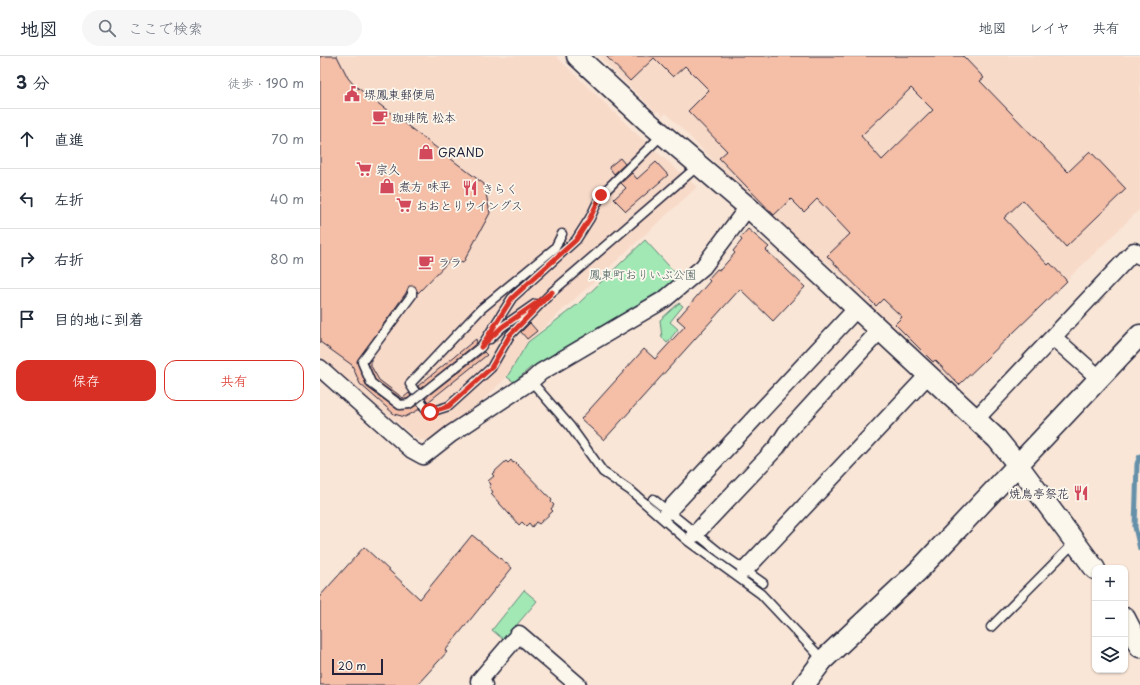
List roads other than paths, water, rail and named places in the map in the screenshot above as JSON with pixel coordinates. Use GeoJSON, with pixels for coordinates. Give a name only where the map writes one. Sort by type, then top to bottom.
{"type":"FeatureCollection","features":[{"type":"Feature","properties":{"kind":"street"},"geometry":{"type":"LineString","coordinates":[[577,56],[663,134],[748,207],[997,439],[1092,565]]}},
{"type":"Feature","properties":{"kind":"street"},"geometry":{"type":"LineString","coordinates":[[320,368],[412,450],[423,456],[451,434],[531,381],[540,372],[665,299],[703,266],[748,207]]}},
{"type":"Feature","properties":{"kind":"street"},"geometry":{"type":"LineString","coordinates":[[975,420],[1134,251],[1140,256]]}},
{"type":"Feature","properties":{"kind":"street"},"geometry":{"type":"LineString","coordinates":[[668,511],[857,308]]}},
{"type":"Feature","properties":{"kind":"street"},"geometry":{"type":"LineString","coordinates":[[695,534],[777,447],[786,433],[880,330]]}},
{"type":"Feature","properties":{"kind":"street"},"geometry":{"type":"LineString","coordinates":[[804,685],[823,660],[918,571],[1140,335]]}},
{"type":"Feature","properties":{"kind":"street"},"geometry":{"type":"LineString","coordinates":[[1053,337],[1099,378]]}},
{"type":"Feature","properties":{"kind":"street"},"geometry":{"type":"LineString","coordinates":[[745,570],[928,375]]}},
{"type":"Feature","properties":{"kind":"street"},"geometry":{"type":"LineString","coordinates":[[1128,624],[1140,647]]}},
{"type":"Feature","properties":{"kind":"street"},"geometry":{"type":"LineString","coordinates":[[484,685],[479,681],[519,634],[578,685]]}},
{"type":"Feature","properties":{"kind":"lane"},"geometry":{"type":"LineString","coordinates":[[481,347],[512,298],[576,240],[590,218],[601,195],[663,134]]}},
{"type":"Feature","properties":{"kind":"lane"},"geometry":{"type":"LineString","coordinates":[[562,234],[555,248],[481,309],[410,384],[426,409],[430,412],[449,406],[491,368],[510,335],[552,292],[700,165]]}},
{"type":"Feature","properties":{"kind":"lane"},"geometry":{"type":"LineString","coordinates":[[412,291],[412,295],[362,362],[371,383],[400,405],[409,404],[481,347],[502,327],[552,292]]}},
{"type":"Feature","properties":{"kind":"lane"},"geometry":{"type":"LineString","coordinates":[[531,381],[570,426],[603,472],[631,491],[688,540],[761,594],[823,660]]}},
{"type":"Feature","properties":{"kind":"lane"},"geometry":{"type":"LineString","coordinates":[[653,499],[695,534],[763,583]]}},
{"type":"Feature","properties":{"kind":"lane"},"geometry":{"type":"LineString","coordinates":[[991,627],[1076,542]]}},
{"type":"Feature","properties":{"kind":"waterway"},"geometry":{"type":"LineString","coordinates":[[1140,456],[1137,464],[1135,527],[1140,549]]}},
{"type":"Feature","properties":{"kind":"place","name":"堺鳳東郵便局"},"geometry":{"type":"Point","coordinates":[352,94]}},
{"type":"Feature","properties":{"kind":"place","name":"珈琲院 松本"},"geometry":{"type":"Point","coordinates":[380,117]}},
{"type":"Feature","properties":{"kind":"place","name":"GRAND"},"geometry":{"type":"Point","coordinates":[426,152]}},
{"type":"Feature","properties":{"kind":"place","name":"宗久"},"geometry":{"type":"Point","coordinates":[364,169]}},
{"type":"Feature","properties":{"kind":"place","name":"煮方 味平"},"geometry":{"type":"Point","coordinates":[387,186]}},
{"type":"Feature","properties":{"kind":"place","name":"きらく"},"geometry":{"type":"Point","coordinates":[470,188]}},
{"type":"Feature","properties":{"kind":"place","name":"おおとりウイングス"},"geometry":{"type":"Point","coordinates":[404,205]}},
{"type":"Feature","properties":{"kind":"place","name":"ララ"},"geometry":{"type":"Point","coordinates":[426,262]}},
{"type":"Feature","properties":{"kind":"place","name":"焼鳥亭祭花"},"geometry":{"type":"Point","coordinates":[1081,493]}},
{"type":"Feature","properties":{"kind":"park label","name":"鳳東町おりいぶ公園"},"geometry":{"type":"Point","coordinates":[643,274]}}]}
